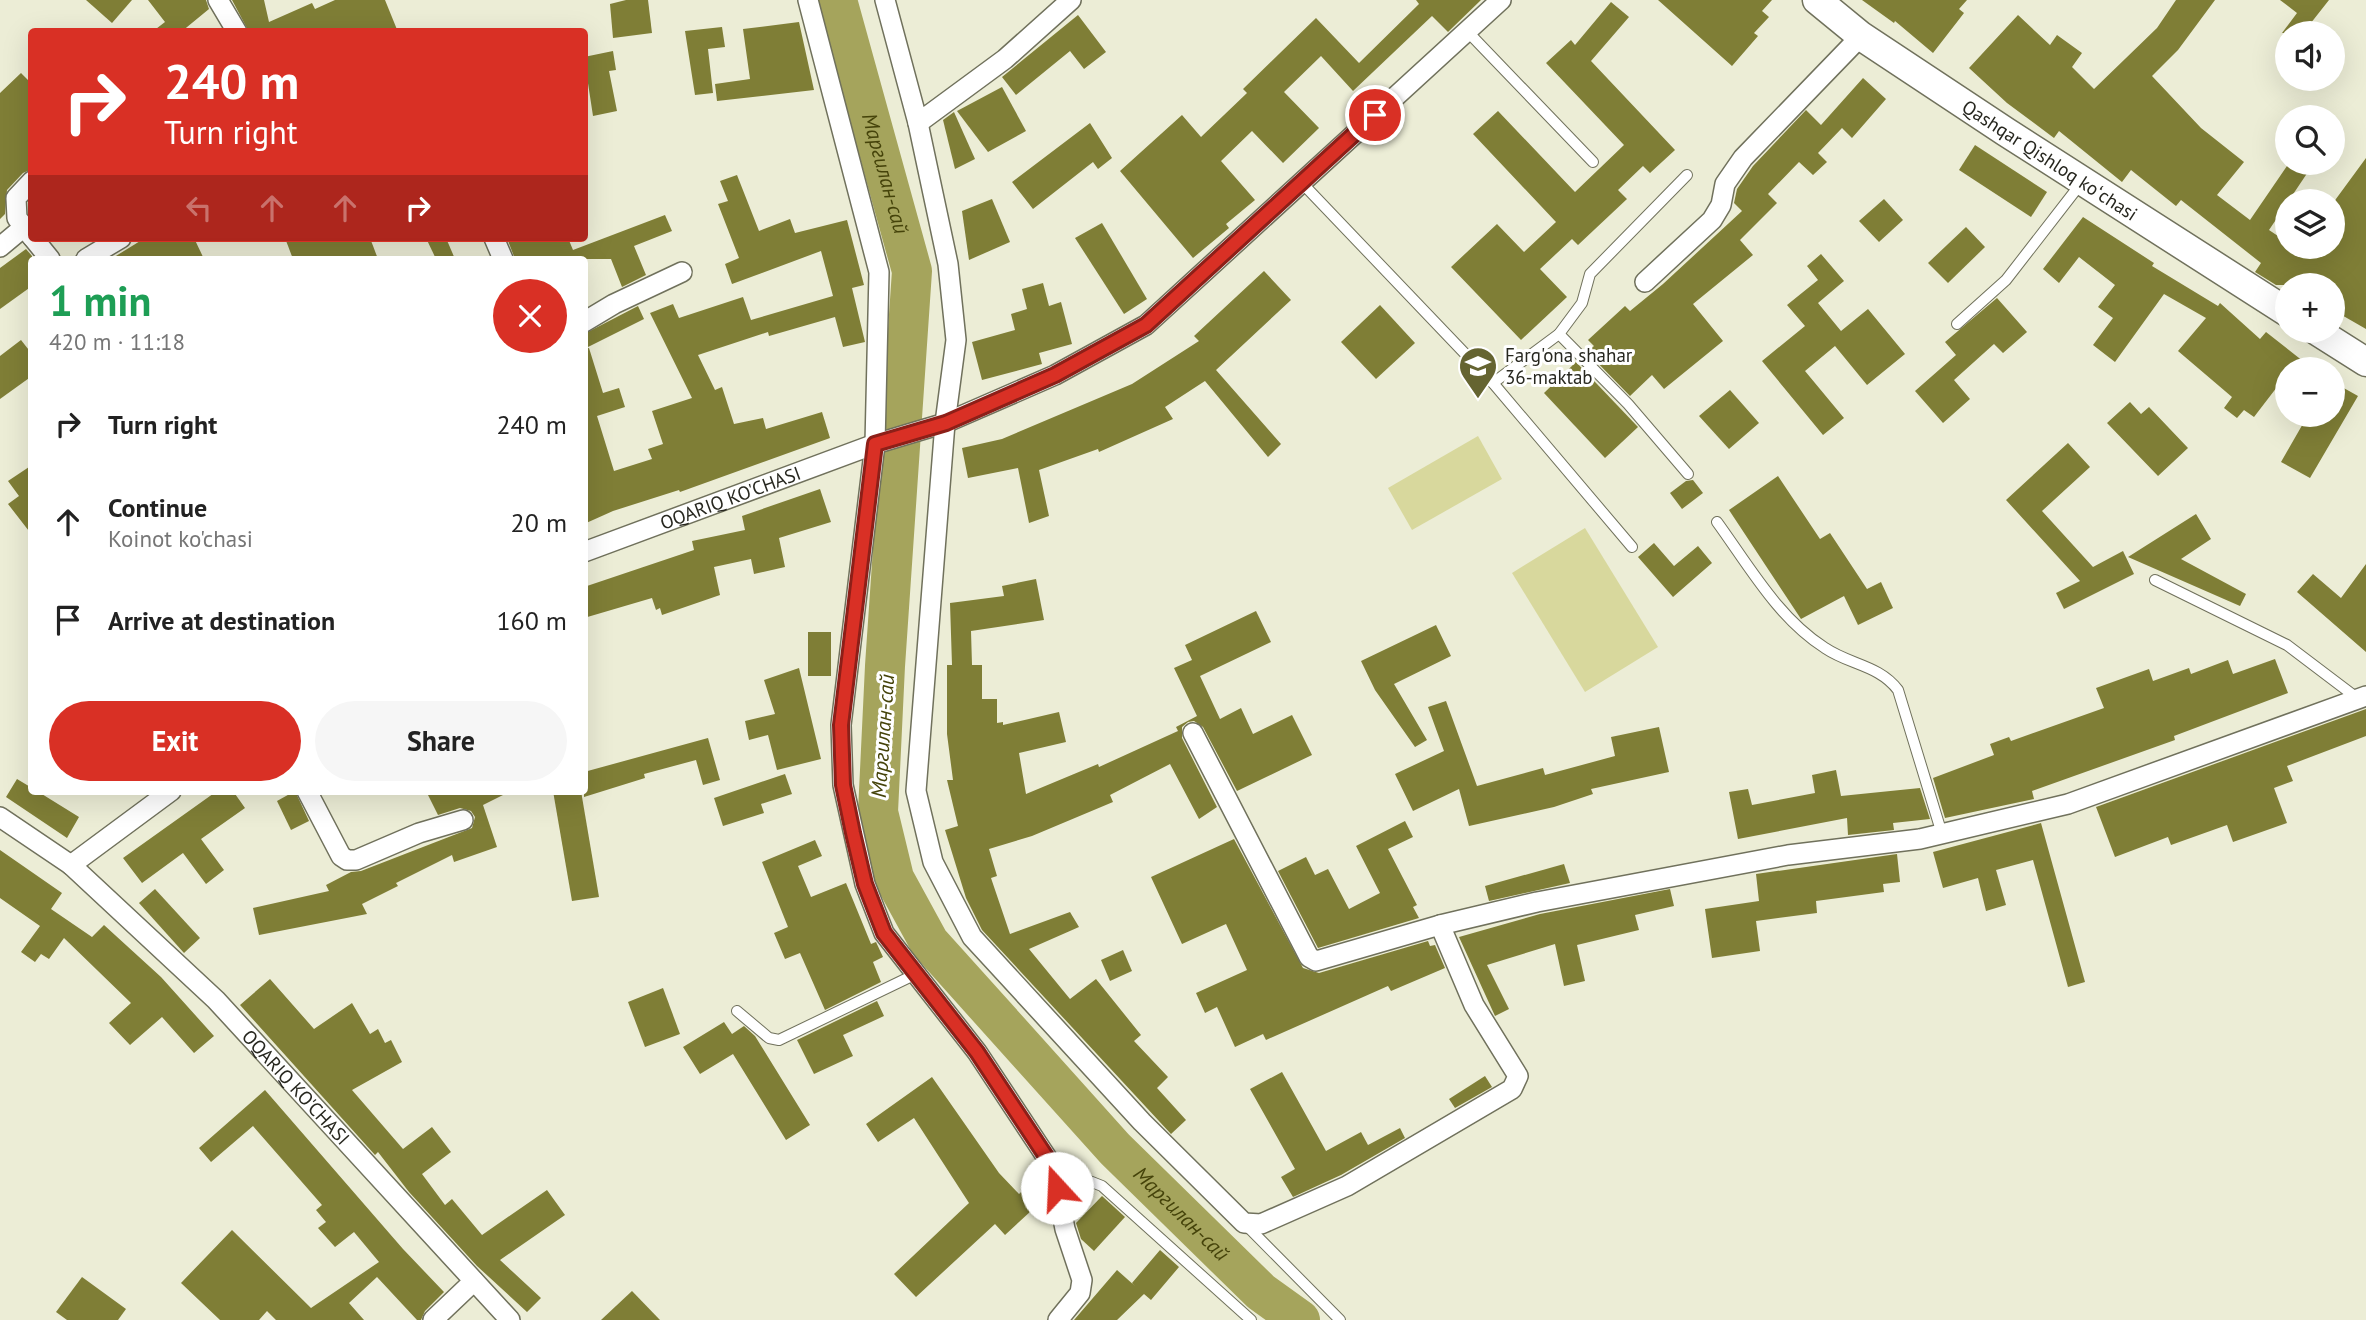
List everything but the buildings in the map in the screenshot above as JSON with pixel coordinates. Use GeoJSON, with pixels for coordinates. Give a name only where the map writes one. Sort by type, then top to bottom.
{"type":"FeatureCollection","features":[{"type":"Feature","properties":{"kind":"main road","name":"Qashqar Qishloq koʻchasi"},"geometry":{"type":"LineString","coordinates":[[1817,0],[1861,36],[2275,304]]}},
{"type":"Feature","properties":{"kind":"main road"},"geometry":{"type":"LineString","coordinates":[[2336,343],[2366,362]]}},
{"type":"Feature","properties":{"kind":"street"},"geometry":{"type":"LineString","coordinates":[[218,0],[235,28]]}},
{"type":"Feature","properties":{"kind":"street"},"geometry":{"type":"LineString","coordinates":[[808,0],[879,272],[875,444],[841,725],[843,785],[870,897],[884,933],[977,1052],[1053,1167],[1065,1229],[1082,1280],[1080,1293],[1058,1320]]}},
{"type":"Feature","properties":{"kind":"street"},"geometry":{"type":"LineString","coordinates":[[885,0],[918,123],[947,264],[956,340],[946,423],[916,791],[933,862],[972,937],[1142,1122],[1244,1223],[1261,1224],[1347,1186],[1512,1089],[1518,1076],[1474,1005],[1440,925]]}},
{"type":"Feature","properties":{"kind":"street"},"geometry":{"type":"LineString","coordinates":[[918,123],[1004,59],[1071,0]]}},
{"type":"Feature","properties":{"kind":"street","name":"OQARIQ KO'CHASI"},"geometry":{"type":"LineString","coordinates":[[588,551],[875,444],[946,423],[1055,375],[1146,325],[1501,0]]}},
{"type":"Feature","properties":{"kind":"street"},"geometry":{"type":"LineString","coordinates":[[1646,282],[1712,220],[1721,205],[1725,184],[1743,158],[1861,36]]}},
{"type":"Feature","properties":{"kind":"street"},"geometry":{"type":"LineString","coordinates":[[28,185],[16,198],[16,213],[28,232]]}},
{"type":"Feature","properties":{"kind":"street"},"geometry":{"type":"LineString","coordinates":[[0,247],[28,234]]}},
{"type":"Feature","properties":{"kind":"street"},"geometry":{"type":"LineString","coordinates":[[36,242],[47,256]]}},
{"type":"Feature","properties":{"kind":"street"},"geometry":{"type":"LineString","coordinates":[[91,256],[114,242]]}},
{"type":"Feature","properties":{"kind":"street"},"geometry":{"type":"LineString","coordinates":[[588,320],[614,304],[682,272]]}},
{"type":"Feature","properties":{"kind":"street"},"geometry":{"type":"LineString","coordinates":[[1193,733],[1309,957],[1326,960],[1440,925],[1537,902],[1788,855],[1942,834],[2068,804],[2362,697]]}},
{"type":"Feature","properties":{"kind":"street"},"geometry":{"type":"LineString","coordinates":[[71,865],[166,795]]}},
{"type":"Feature","properties":{"kind":"street"},"geometry":{"type":"LineString","coordinates":[[309,795],[341,856],[347,860],[356,860],[419,833],[463,820]]}},
{"type":"Feature","properties":{"kind":"street","name":"OQARIQ KO'CHASI"},"geometry":{"type":"LineString","coordinates":[[0,817],[71,865],[216,1000],[510,1320]]}},
{"type":"Feature","properties":{"kind":"street"},"geometry":{"type":"LineString","coordinates":[[433,1320],[474,1282]]}},
{"type":"Feature","properties":{"kind":"lane"},"geometry":{"type":"LineString","coordinates":[[1467,31],[1593,162]]}},
{"type":"Feature","properties":{"kind":"lane"},"geometry":{"type":"LineString","coordinates":[[1493,383],[1559,334],[1582,303],[1590,274],[1687,175]]}},
{"type":"Feature","properties":{"kind":"lane"},"geometry":{"type":"LineString","coordinates":[[1957,324],[2006,280],[2082,181]]}},
{"type":"Feature","properties":{"kind":"lane"},"geometry":{"type":"LineString","coordinates":[[1302,183],[1493,383],[1632,547]]}},
{"type":"Feature","properties":{"kind":"lane"},"geometry":{"type":"LineString","coordinates":[[1559,334],[1628,404],[1688,474]]}},
{"type":"Feature","properties":{"kind":"lane"},"geometry":{"type":"LineString","coordinates":[[1717,522],[1772,599],[1801,629],[1826,649],[1887,675],[1898,690],[1942,834]]}},
{"type":"Feature","properties":{"kind":"lane"},"geometry":{"type":"LineString","coordinates":[[2155,580],[2287,645],[2362,697]]}},
{"type":"Feature","properties":{"kind":"lane"},"geometry":{"type":"LineString","coordinates":[[737,1011],[769,1038],[779,1040],[916,974]]}},
{"type":"Feature","properties":{"kind":"lane"},"geometry":{"type":"LineString","coordinates":[[1053,1167],[1102,1186],[1251,1320]]}},
{"type":"Feature","properties":{"kind":"lane"},"geometry":{"type":"LineString","coordinates":[[1244,1223],[1340,1320]]}},
{"type":"Feature","properties":{"kind":"green space"},"geometry":{"type":"Polygon","coordinates":[[[1478,436],[1502,479],[1412,530],[1388,488],[1478,436]]]}},
{"type":"Feature","properties":{"kind":"green space"},"geometry":{"type":"Polygon","coordinates":[[[1585,528],[1658,647],[1585,692],[1512,573],[1585,528]]]}},
{"type":"Feature","properties":{"kind":"waterway","name":"Маргилан-сай"},"geometry":{"type":"LineString","coordinates":[[837,0],[912,271],[885,666],[878,812],[894,878],[929,942],[1115,1149],[1261,1292],[1300,1320]]}},
{"type":"Feature","properties":{"kind":"place","name":"Farg'ona shahar 36-maktab"},"geometry":{"type":"Point","coordinates":[1478,400]}},
{"type":"Feature","properties":{"kind":"route"},"geometry":{"type":"LineString","coordinates":[[1057,1188],[1053,1167],[977,1052],[884,933],[865,884],[843,785],[841,725],[875,444],[946,423],[1055,375],[1146,325],[1375,115]]}}]}
